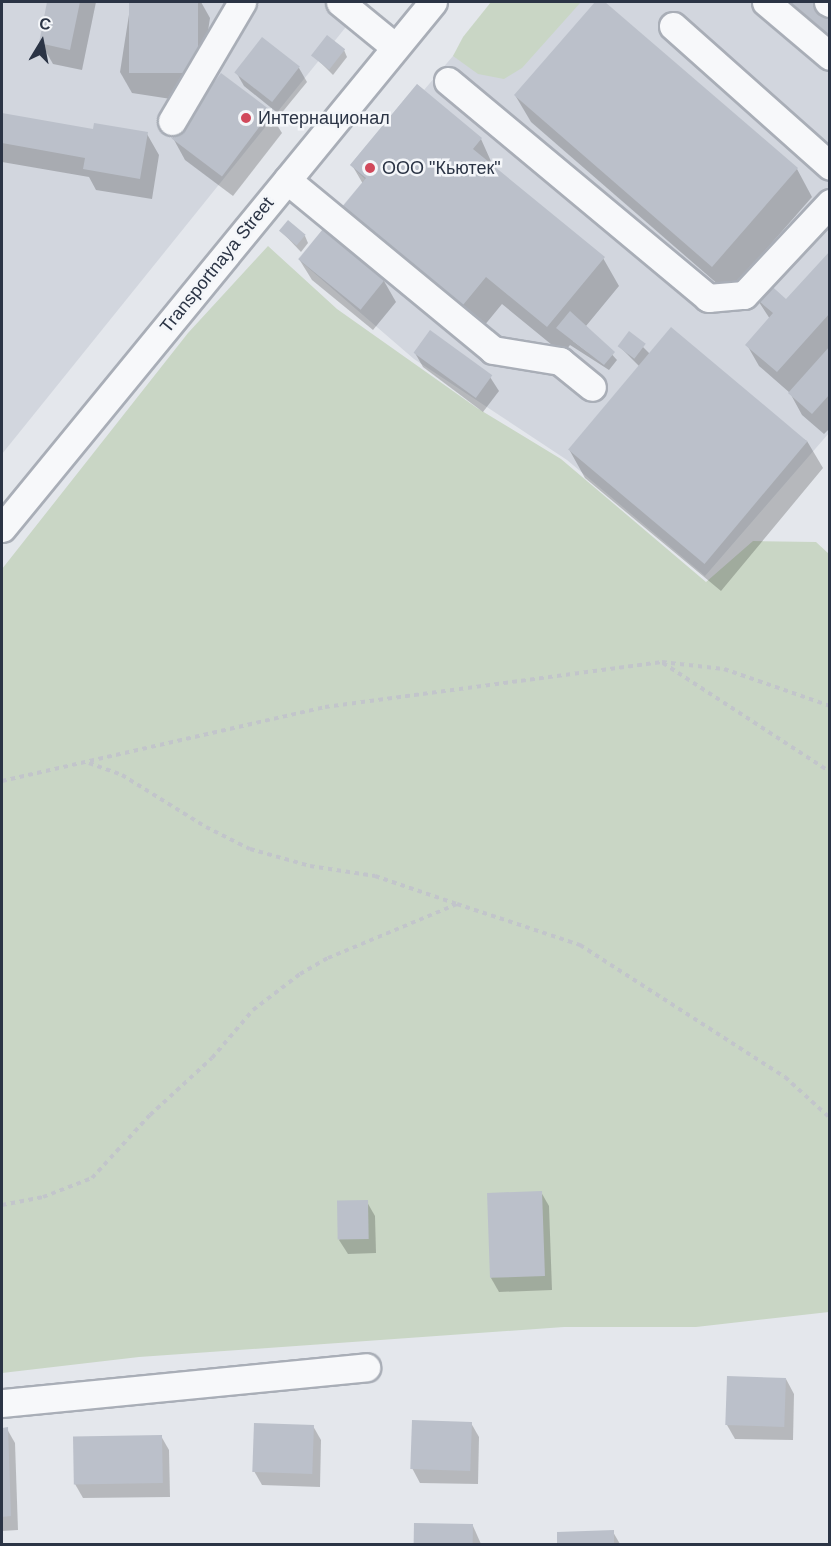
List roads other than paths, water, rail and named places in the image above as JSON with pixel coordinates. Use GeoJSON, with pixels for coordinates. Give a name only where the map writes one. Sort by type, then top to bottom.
{"type":"FeatureCollection","features":[{"type":"Feature","properties":{"kind":"street"},"geometry":{"type":"LineString","coordinates":[[172,121],[242,2]]}},
{"type":"Feature","properties":{"kind":"street"},"geometry":{"type":"LineString","coordinates":[[340,2],[395,48]]}},
{"type":"Feature","properties":{"kind":"street","name":"Transportnaya Street"},"geometry":{"type":"LineString","coordinates":[[2,528],[433,2]]}},
{"type":"Feature","properties":{"kind":"street"},"geometry":{"type":"LineString","coordinates":[[766,2],[830,56]]}},
{"type":"Feature","properties":{"kind":"street"},"geometry":{"type":"LineString","coordinates":[[673,26],[830,166]]}},
{"type":"Feature","properties":{"kind":"street"},"geometry":{"type":"LineString","coordinates":[[448,81],[708,298],[744,295],[830,203]]}},
{"type":"Feature","properties":{"kind":"street"},"geometry":{"type":"LineString","coordinates":[[287,180],[493,350],[560,361],[592,387]]}},
{"type":"Feature","properties":{"kind":"street"},"geometry":{"type":"LineString","coordinates":[[2,1403],[366,1367]]}},
{"type":"Feature","properties":{"kind":"place","name":"Интернационал"},"geometry":{"type":"Point","coordinates":[246,118]}},
{"type":"Feature","properties":{"kind":"place","name":"ООО \"Кьютек\""},"geometry":{"type":"Point","coordinates":[370,168]}}]}
